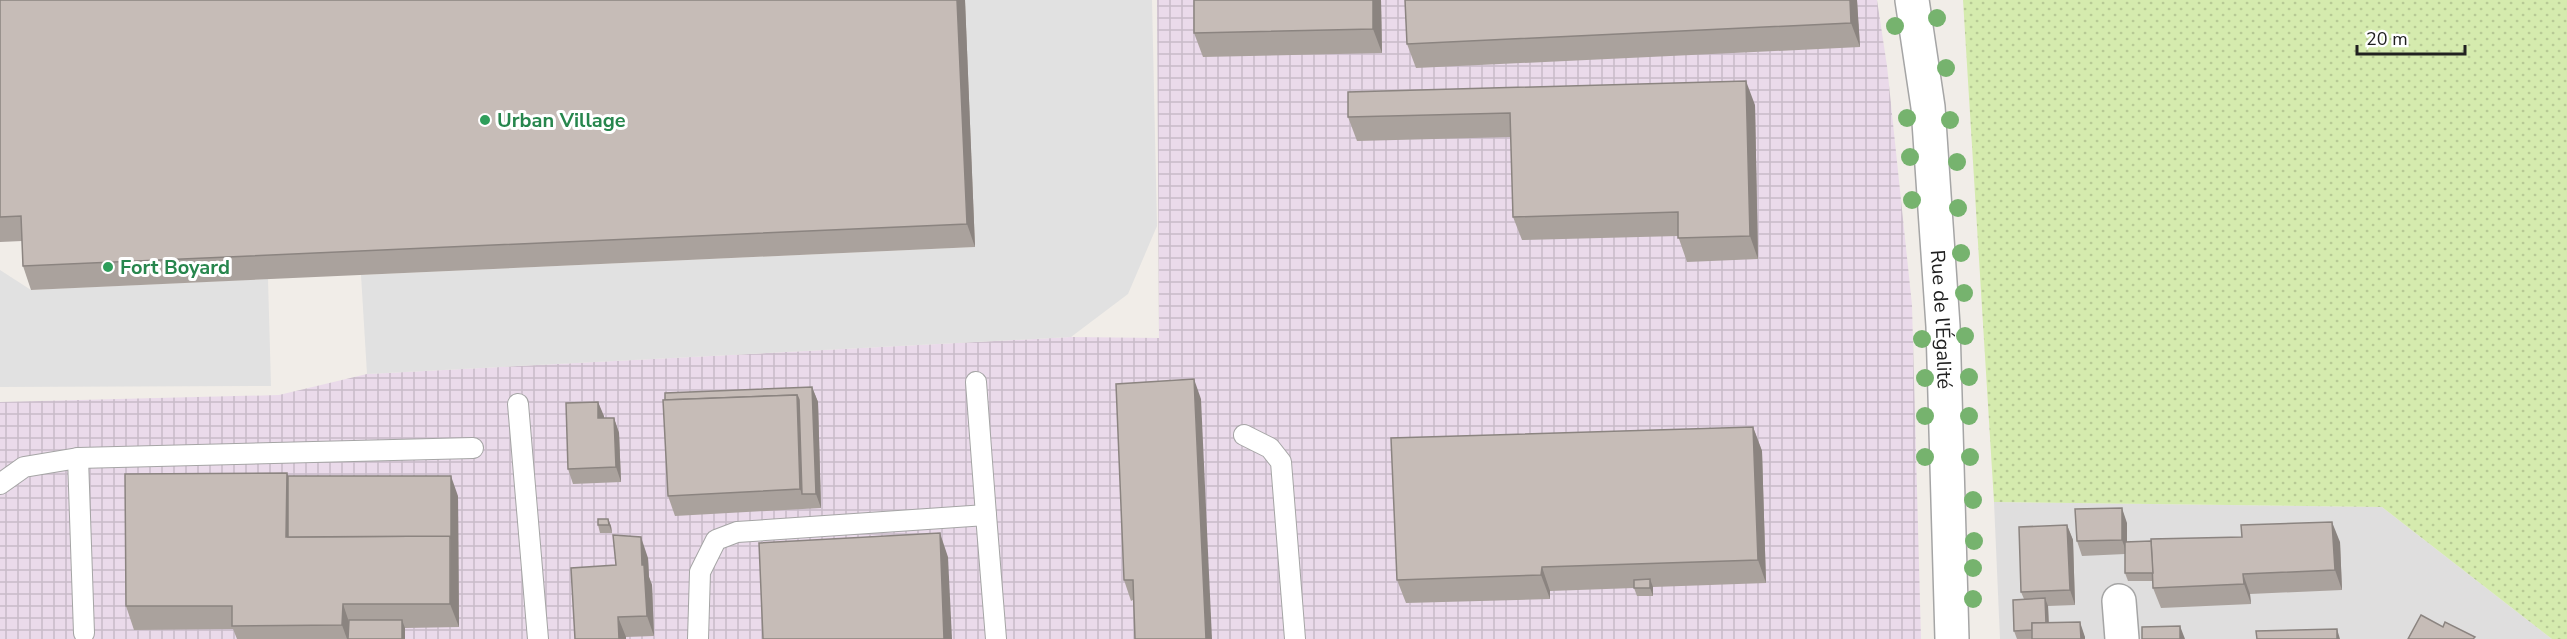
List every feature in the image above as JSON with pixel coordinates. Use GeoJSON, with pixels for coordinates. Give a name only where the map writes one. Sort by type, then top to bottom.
{"type":"FeatureCollection","features":[{"type":"Feature","properties":{"kind":"street","name":"Rue de l'Égalité"},"geometry":{"type":"LineString","coordinates":[[1912,0],[1928,107],[1943,326],[1953,639]]}},
{"type":"Feature","properties":{"kind":"street"},"geometry":{"type":"LineString","coordinates":[[2119,601],[2122,639]]}},
{"type":"Feature","properties":{"kind":"lane"},"geometry":{"type":"LineString","coordinates":[[976,382],[996,639]]}},
{"type":"Feature","properties":{"kind":"lane"},"geometry":{"type":"LineString","coordinates":[[518,404],[538,639]]}},
{"type":"Feature","properties":{"kind":"lane"},"geometry":{"type":"LineString","coordinates":[[1244,435],[1270,448],[1281,462],[1295,639]]}},
{"type":"Feature","properties":{"kind":"lane"},"geometry":{"type":"LineString","coordinates":[[0,484],[24,467],[78,458],[473,448]]}},
{"type":"Feature","properties":{"kind":"lane"},"geometry":{"type":"LineString","coordinates":[[78,458],[84,633]]}},
{"type":"Feature","properties":{"kind":"lane"},"geometry":{"type":"LineString","coordinates":[[698,639],[700,572],[716,540],[737,532],[986,515]]}},
{"type":"Feature","properties":{"kind":"shaded area"},"geometry":{"type":"Polygon","coordinates":[[[965,0],[1152,0],[1157,226],[1128,294],[1071,337],[367,374],[361,275],[975,247],[965,0]]]}},
{"type":"Feature","properties":{"kind":"shaded area"},"geometry":{"type":"Polygon","coordinates":[[[1157,0],[1877,0],[1887,66],[1912,305],[1921,639],[0,639],[0,402],[279,395],[367,374],[1071,337],[1159,338],[1157,0]]]}},
{"type":"Feature","properties":{"kind":"shaded area"},"geometry":{"type":"Polygon","coordinates":[[[0,270],[31,290],[268,279],[271,386],[0,387],[0,270]]]}},
{"type":"Feature","properties":{"kind":"shaded area"},"geometry":{"type":"Polygon","coordinates":[[[1994,502],[2382,507],[2552,639],[2000,639],[1994,502]]]}},
{"type":"Feature","properties":{"kind":"green space"},"geometry":{"type":"Polygon","coordinates":[[[1963,0],[2567,0],[2567,639],[2552,639],[2382,507],[1994,502],[1963,0]]]}},
{"type":"Feature","properties":{"kind":"building","name":"Urban Village"},"geometry":{"type":"Polygon","coordinates":[[[0,0],[957,0],[967,224],[23,266],[21,216],[0,217],[0,0]]]}},
{"type":"Feature","properties":{"kind":"building"},"geometry":{"type":"Polygon","coordinates":[[[1194,0],[1373,0],[1373,29],[1194,33],[1194,0]]]}},
{"type":"Feature","properties":{"kind":"building"},"geometry":{"type":"Polygon","coordinates":[[[1405,0],[1850,0],[1851,23],[1407,44],[1405,0]]]}},
{"type":"Feature","properties":{"kind":"building"},"geometry":{"type":"Polygon","coordinates":[[[1746,81],[1750,236],[1678,238],[1678,212],[1513,217],[1510,113],[1348,117],[1348,92],[1746,81]]]}},
{"type":"Feature","properties":{"kind":"building"},"geometry":{"type":"Polygon","coordinates":[[[1194,379],[1206,639],[1135,639],[1133,580],[1124,580],[1116,384],[1194,379]]]}},
{"type":"Feature","properties":{"kind":"building"},"geometry":{"type":"Polygon","coordinates":[[[812,387],[816,494],[802,494],[797,395],[665,400],[665,393],[812,387]]]}},
{"type":"Feature","properties":{"kind":"building"},"geometry":{"type":"Polygon","coordinates":[[[797,395],[800,489],[668,496],[663,400],[797,395]]]}},
{"type":"Feature","properties":{"kind":"building"},"geometry":{"type":"Polygon","coordinates":[[[598,402],[598,418],[614,418],[616,467],[568,469],[566,403],[598,402]]]}},
{"type":"Feature","properties":{"kind":"building"},"geometry":{"type":"Polygon","coordinates":[[[1753,427],[1758,560],[1542,567],[1541,575],[1397,580],[1391,438],[1753,427]]]}},
{"type":"Feature","properties":{"kind":"building"},"geometry":{"type":"Polygon","coordinates":[[[287,473],[286,537],[450,536],[450,604],[343,604],[342,625],[232,626],[232,606],[126,606],[125,474],[287,473]]]}},
{"type":"Feature","properties":{"kind":"building"},"geometry":{"type":"Polygon","coordinates":[[[288,476],[451,476],[451,539],[450,536],[288,537],[288,476]]]}},
{"type":"Feature","properties":{"kind":"building"},"geometry":{"type":"Polygon","coordinates":[[[2122,508],[2122,540],[2077,541],[2075,509],[2122,508]]]}},
{"type":"Feature","properties":{"kind":"building"},"geometry":{"type":"Polygon","coordinates":[[[598,519],[608,519],[609,525],[598,525],[598,519]]]}},
{"type":"Feature","properties":{"kind":"building"},"geometry":{"type":"Polygon","coordinates":[[[2332,522],[2335,570],[2243,574],[2244,584],[2153,588],[2151,539],[2242,537],[2241,525],[2332,522]]]}},
{"type":"Feature","properties":{"kind":"building"},"geometry":{"type":"Polygon","coordinates":[[[2067,525],[2070,590],[2021,592],[2019,527],[2067,525]]]}},
{"type":"Feature","properties":{"kind":"building"},"geometry":{"type":"Polygon","coordinates":[[[940,533],[944,639],[763,639],[759,543],[940,533]]]}},
{"type":"Feature","properties":{"kind":"building"},"geometry":{"type":"Polygon","coordinates":[[[613,535],[641,537],[647,616],[618,617],[619,639],[575,639],[571,568],[616,565],[613,535]]]}},
{"type":"Feature","properties":{"kind":"building"},"geometry":{"type":"Polygon","coordinates":[[[2151,541],[2153,573],[2125,573],[2125,542],[2151,541]]]}},
{"type":"Feature","properties":{"kind":"building"},"geometry":{"type":"Polygon","coordinates":[[[1650,579],[1650,588],[1634,588],[1634,580],[1650,579]]]}},
{"type":"Feature","properties":{"kind":"building"},"geometry":{"type":"Polygon","coordinates":[[[2045,598],[2046,623],[2032,623],[2032,630],[2014,631],[2013,600],[2045,598]]]}},
{"type":"Feature","properties":{"kind":"building"},"geometry":{"type":"Polygon","coordinates":[[[2421,615],[2443,627],[2445,622],[2475,637],[2473,639],[2408,639],[2421,615]]]}},
{"type":"Feature","properties":{"kind":"building"},"geometry":{"type":"Polygon","coordinates":[[[349,620],[402,620],[402,639],[348,639],[349,620]]]}},
{"type":"Feature","properties":{"kind":"building"},"geometry":{"type":"Polygon","coordinates":[[[2080,622],[2081,639],[2032,639],[2032,623],[2080,622]]]}},
{"type":"Feature","properties":{"kind":"building"},"geometry":{"type":"Polygon","coordinates":[[[2180,626],[2180,639],[2142,639],[2142,627],[2180,626]]]}},
{"type":"Feature","properties":{"kind":"building"},"geometry":{"type":"Polygon","coordinates":[[[2337,629],[2337,639],[2257,639],[2256,631],[2337,629]]]}},
{"type":"Feature","properties":{"kind":"place","name":"Urban Village"},"geometry":{"type":"Point","coordinates":[485,120]}},
{"type":"Feature","properties":{"kind":"place","name":"Fort Boyard"},"geometry":{"type":"Point","coordinates":[108,267]}}]}
